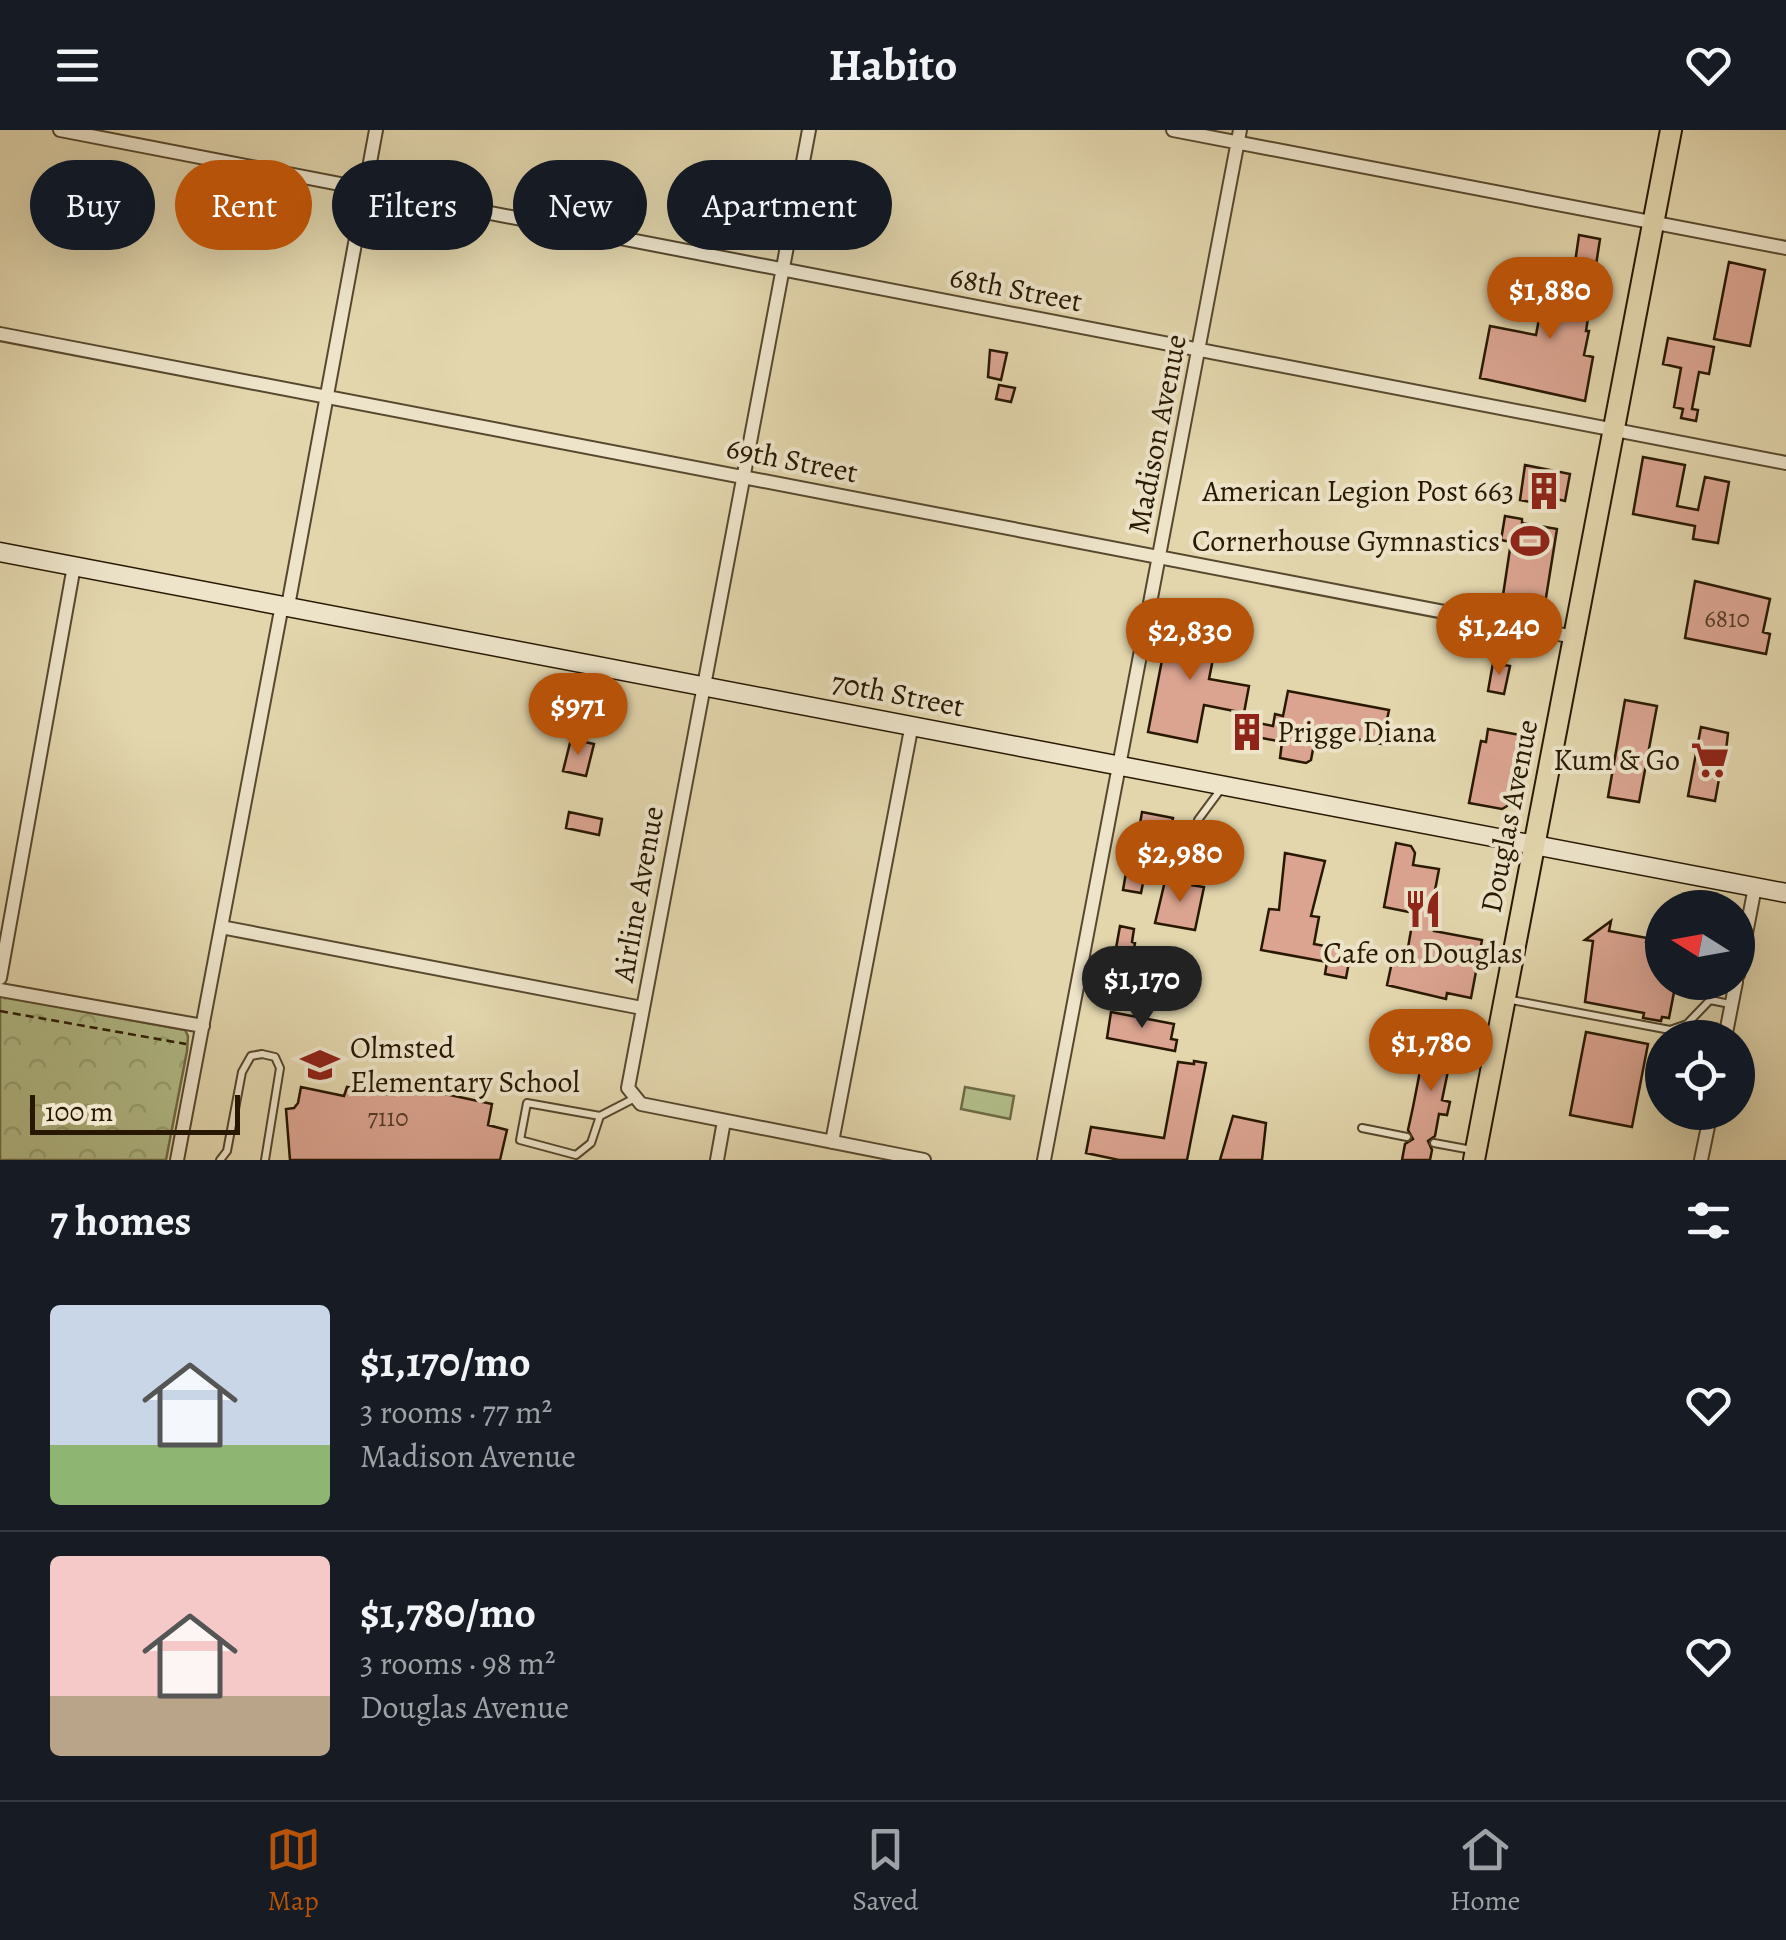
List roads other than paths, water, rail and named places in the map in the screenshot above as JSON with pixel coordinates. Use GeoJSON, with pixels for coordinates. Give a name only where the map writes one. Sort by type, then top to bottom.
{"type":"FeatureCollection","features":[{"type":"Feature","properties":{"kind":"main road","name":"Douglas Avenue"},"geometry":{"type":"LineString","coordinates":[[1475,1156],[1671,130]]}},
{"type":"Feature","properties":{"kind":"main road","name":"70th Street"},"geometry":{"type":"LineString","coordinates":[[0,552],[1786,893]]}},
{"type":"Feature","properties":{"kind":"street","name":"68th Street"},"geometry":{"type":"LineString","coordinates":[[60,130],[332,183]]}},
{"type":"Feature","properties":{"kind":"street"},"geometry":{"type":"LineString","coordinates":[[370,160],[376,130]]}},
{"type":"Feature","properties":{"kind":"street","name":"Airline Avenue"},"geometry":{"type":"LineString","coordinates":[[633,1098],[629,1079],[809,130]]}},
{"type":"Feature","properties":{"kind":"street"},"geometry":{"type":"LineString","coordinates":[[1173,130],[1239,136],[1786,248]]}},
{"type":"Feature","properties":{"kind":"street","name":"Madison Avenue"},"geometry":{"type":"LineString","coordinates":[[1044,1160],[1239,136]]}},
{"type":"Feature","properties":{"kind":"street","name":"68th Street"},"geometry":{"type":"LineString","coordinates":[[493,214],[1786,462]]}},
{"type":"Feature","properties":{"kind":"street"},"geometry":{"type":"LineString","coordinates":[[178,1160],[354,250]]}},
{"type":"Feature","properties":{"kind":"street","name":"69th Street"},"geometry":{"type":"LineString","coordinates":[[0,334],[1574,637]]}},
{"type":"Feature","properties":{"kind":"street"},"geometry":{"type":"LineString","coordinates":[[0,978],[74,566]]}},
{"type":"Feature","properties":{"kind":"street"},"geometry":{"type":"LineString","coordinates":[[832,1142],[912,724]]}},
{"type":"Feature","properties":{"kind":"street"},"geometry":{"type":"LineString","coordinates":[[221,927],[642,1008]]}},
{"type":"Feature","properties":{"kind":"street"},"geometry":{"type":"LineString","coordinates":[[0,990],[202,1026]]}},
{"type":"Feature","properties":{"kind":"street"},"geometry":{"type":"LineString","coordinates":[[1729,1020],[1733,1000]]}},
{"type":"Feature","properties":{"kind":"street"},"geometry":{"type":"LineString","coordinates":[[633,1098],[640,1104],[924,1160]]}},
{"type":"Feature","properties":{"kind":"street"},"geometry":{"type":"LineString","coordinates":[[717,1160],[724,1121]]}},
{"type":"Feature","properties":{"kind":"street"},"geometry":{"type":"LineString","coordinates":[[1701,1160],[1707,1130]]}},
{"type":"Feature","properties":{"kind":"lane"},"geometry":{"type":"LineString","coordinates":[[1187,877],[1198,820],[1225,784]]}},
{"type":"Feature","properties":{"kind":"lane"},"geometry":{"type":"LineString","coordinates":[[1505,998],[1670,1030],[1687,1024],[1710,1000],[1732,1004]]}},
{"type":"Feature","properties":{"kind":"lane"},"geometry":{"type":"LineString","coordinates":[[220,1160],[227,1151],[242,1072],[251,1056],[262,1054],[276,1058],[280,1068],[265,1160]]}},
{"type":"Feature","properties":{"kind":"lane"},"geometry":{"type":"LineString","coordinates":[[600,1116],[591,1142],[576,1155],[520,1140],[527,1103],[600,1116],[633,1098]]}},
{"type":"Feature","properties":{"kind":"lane"},"geometry":{"type":"LineString","coordinates":[[1362,1128],[1406,1137]]}},
{"type":"Feature","properties":{"kind":"lane"},"geometry":{"type":"LineString","coordinates":[[1434,1143],[1475,1156]]}},
{"type":"Feature","properties":{"kind":"place","name":"American Legion Post 663"},"geometry":{"type":"Point","coordinates":[1544,491]}},
{"type":"Feature","properties":{"kind":"place","name":"Cornerhouse Gymnastics"},"geometry":{"type":"Point","coordinates":[1530,541]}},
{"type":"Feature","properties":{"kind":"place","name":"Prigge Diana"},"geometry":{"type":"Point","coordinates":[1247,732]}},
{"type":"Feature","properties":{"kind":"place","name":"Kum & Go"},"geometry":{"type":"Point","coordinates":[1710,760]}},
{"type":"Feature","properties":{"kind":"place","name":"Cafe on Douglas"},"geometry":{"type":"Point","coordinates":[1423,909]}},
{"type":"Feature","properties":{"kind":"place","name":"Olmsted Elementary School"},"geometry":{"type":"Point","coordinates":[320,1065]}}]}
